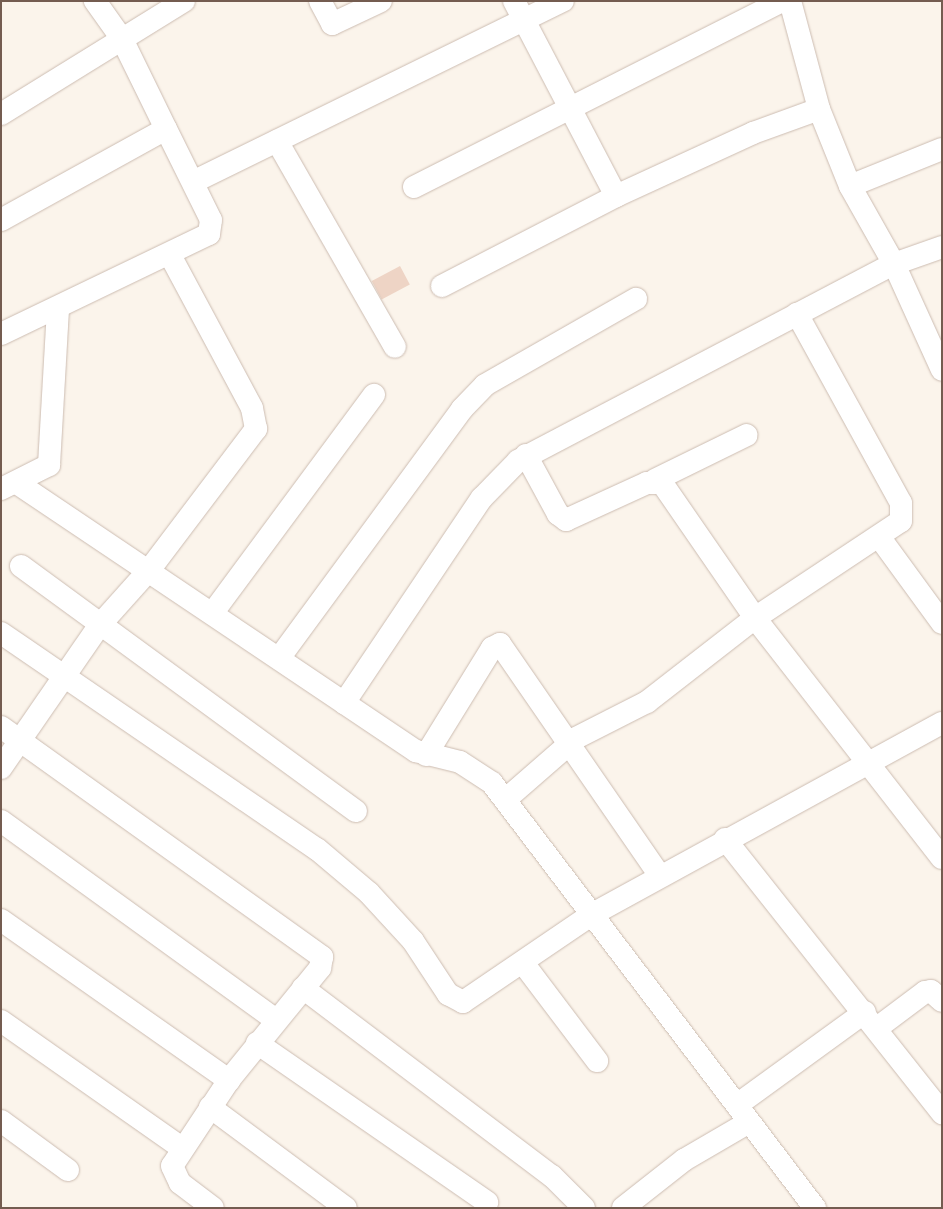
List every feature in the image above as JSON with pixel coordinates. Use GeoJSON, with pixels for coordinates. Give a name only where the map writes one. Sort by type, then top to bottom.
{"type":"FeatureCollection","features":[{"type":"Feature","properties":{"kind":"street"},"geometry":{"type":"LineString","coordinates":[[1,334],[202,240],[212,227],[193,182],[122,39],[95,1]]}},
{"type":"Feature","properties":{"kind":"street"},"geometry":{"type":"LineString","coordinates":[[1,114],[184,1]]}},
{"type":"Feature","properties":{"kind":"street"},"geometry":{"type":"LineString","coordinates":[[320,1],[332,24],[381,1]]}},
{"type":"Feature","properties":{"kind":"street"},"geometry":{"type":"LineString","coordinates":[[193,182],[277,141],[518,11],[562,1]]}},
{"type":"Feature","properties":{"kind":"street"},"geometry":{"type":"LineString","coordinates":[[414,187],[571,110],[783,1]]}},
{"type":"Feature","properties":{"kind":"street"},"geometry":{"type":"LineString","coordinates":[[790,1],[818,109],[850,186],[936,341],[942,370]]}},
{"type":"Feature","properties":{"kind":"street"},"geometry":{"type":"LineString","coordinates":[[518,11],[616,196]]}},
{"type":"Feature","properties":{"kind":"street"},"geometry":{"type":"LineString","coordinates":[[442,286],[616,196],[753,133],[818,109]]}},
{"type":"Feature","properties":{"kind":"street"},"geometry":{"type":"LineString","coordinates":[[1,220],[166,129]]}},
{"type":"Feature","properties":{"kind":"street"},"geometry":{"type":"LineString","coordinates":[[277,141],[396,347]]}},
{"type":"Feature","properties":{"kind":"street"},"geometry":{"type":"LineString","coordinates":[[850,186],[942,149]]}},
{"type":"Feature","properties":{"kind":"street"},"geometry":{"type":"LineString","coordinates":[[344,703],[482,498],[526,455],[894,264],[942,247]]}},
{"type":"Feature","properties":{"kind":"street"},"geometry":{"type":"LineString","coordinates":[[1,768],[99,626],[150,569],[250,439],[256,424],[252,408],[170,255]]}},
{"type":"Feature","properties":{"kind":"street"},"geometry":{"type":"LineString","coordinates":[[280,657],[462,409],[485,385],[636,299]]}},
{"type":"Feature","properties":{"kind":"street"},"geometry":{"type":"LineString","coordinates":[[9,486],[41,472],[52,456],[58,308]]}},
{"type":"Feature","properties":{"kind":"street"},"geometry":{"type":"LineString","coordinates":[[505,800],[570,743],[647,702],[755,618],[880,538],[901,521],[901,504],[797,314]]}},
{"type":"Feature","properties":{"kind":"street"},"geometry":{"type":"LineString","coordinates":[[214,612],[374,395]]}},
{"type":"Feature","properties":{"kind":"street"},"geometry":{"type":"LineString","coordinates":[[526,455],[558,514],[566,520],[747,435]]}},
{"type":"Feature","properties":{"kind":"street"},"geometry":{"type":"LineString","coordinates":[[654,480],[667,488],[755,618],[864,764],[942,858]]}},
{"type":"Feature","properties":{"kind":"street"},"geometry":{"type":"LineString","coordinates":[[9,486],[150,569],[344,703],[426,755],[477,770],[505,800],[815,1208]]}},
{"type":"Feature","properties":{"kind":"street"},"geometry":{"type":"LineString","coordinates":[[880,538],[942,623]]}},
{"type":"Feature","properties":{"kind":"street"},"geometry":{"type":"LineString","coordinates":[[21,566],[99,626],[356,811]]}},
{"type":"Feature","properties":{"kind":"street"},"geometry":{"type":"LineString","coordinates":[[1,633],[63,679],[317,849],[369,893],[412,941],[456,1000],[471,997],[591,915],[725,839],[942,723]]}},
{"type":"Feature","properties":{"kind":"street"},"geometry":{"type":"LineString","coordinates":[[426,755],[496,644],[504,647],[660,876]]}},
{"type":"Feature","properties":{"kind":"street"},"geometry":{"type":"LineString","coordinates":[[1,727],[318,953],[322,963],[257,1043],[182,1148],[172,1174],[213,1208]]}},
{"type":"Feature","properties":{"kind":"street"},"geometry":{"type":"LineString","coordinates":[[1,821],[276,1020]]}},
{"type":"Feature","properties":{"kind":"street"},"geometry":{"type":"LineString","coordinates":[[725,839],[871,1020],[942,1113]]}},
{"type":"Feature","properties":{"kind":"street"},"geometry":{"type":"LineString","coordinates":[[1,920],[229,1080]]}},
{"type":"Feature","properties":{"kind":"street"},"geometry":{"type":"LineString","coordinates":[[523,963],[597,1061]]}},
{"type":"Feature","properties":{"kind":"street"},"geometry":{"type":"LineString","coordinates":[[303,988],[552,1176],[584,1208]]}},
{"type":"Feature","properties":{"kind":"street"},"geometry":{"type":"LineString","coordinates":[[623,1208],[743,1113],[871,1020],[924,992],[931,991],[942,1001]]}},
{"type":"Feature","properties":{"kind":"street"},"geometry":{"type":"LineString","coordinates":[[1,1021],[182,1148]]}},
{"type":"Feature","properties":{"kind":"street"},"geometry":{"type":"LineString","coordinates":[[257,1043],[487,1202]]}},
{"type":"Feature","properties":{"kind":"street"},"geometry":{"type":"LineString","coordinates":[[210,1107],[346,1208]]}},
{"type":"Feature","properties":{"kind":"street"},"geometry":{"type":"LineString","coordinates":[[1,1121],[68,1170]]}},
{"type":"Feature","properties":{"kind":"building"},"geometry":{"type":"Polygon","coordinates":[[[400,266],[410,285],[382,300],[372,281],[400,266]]]}}]}
